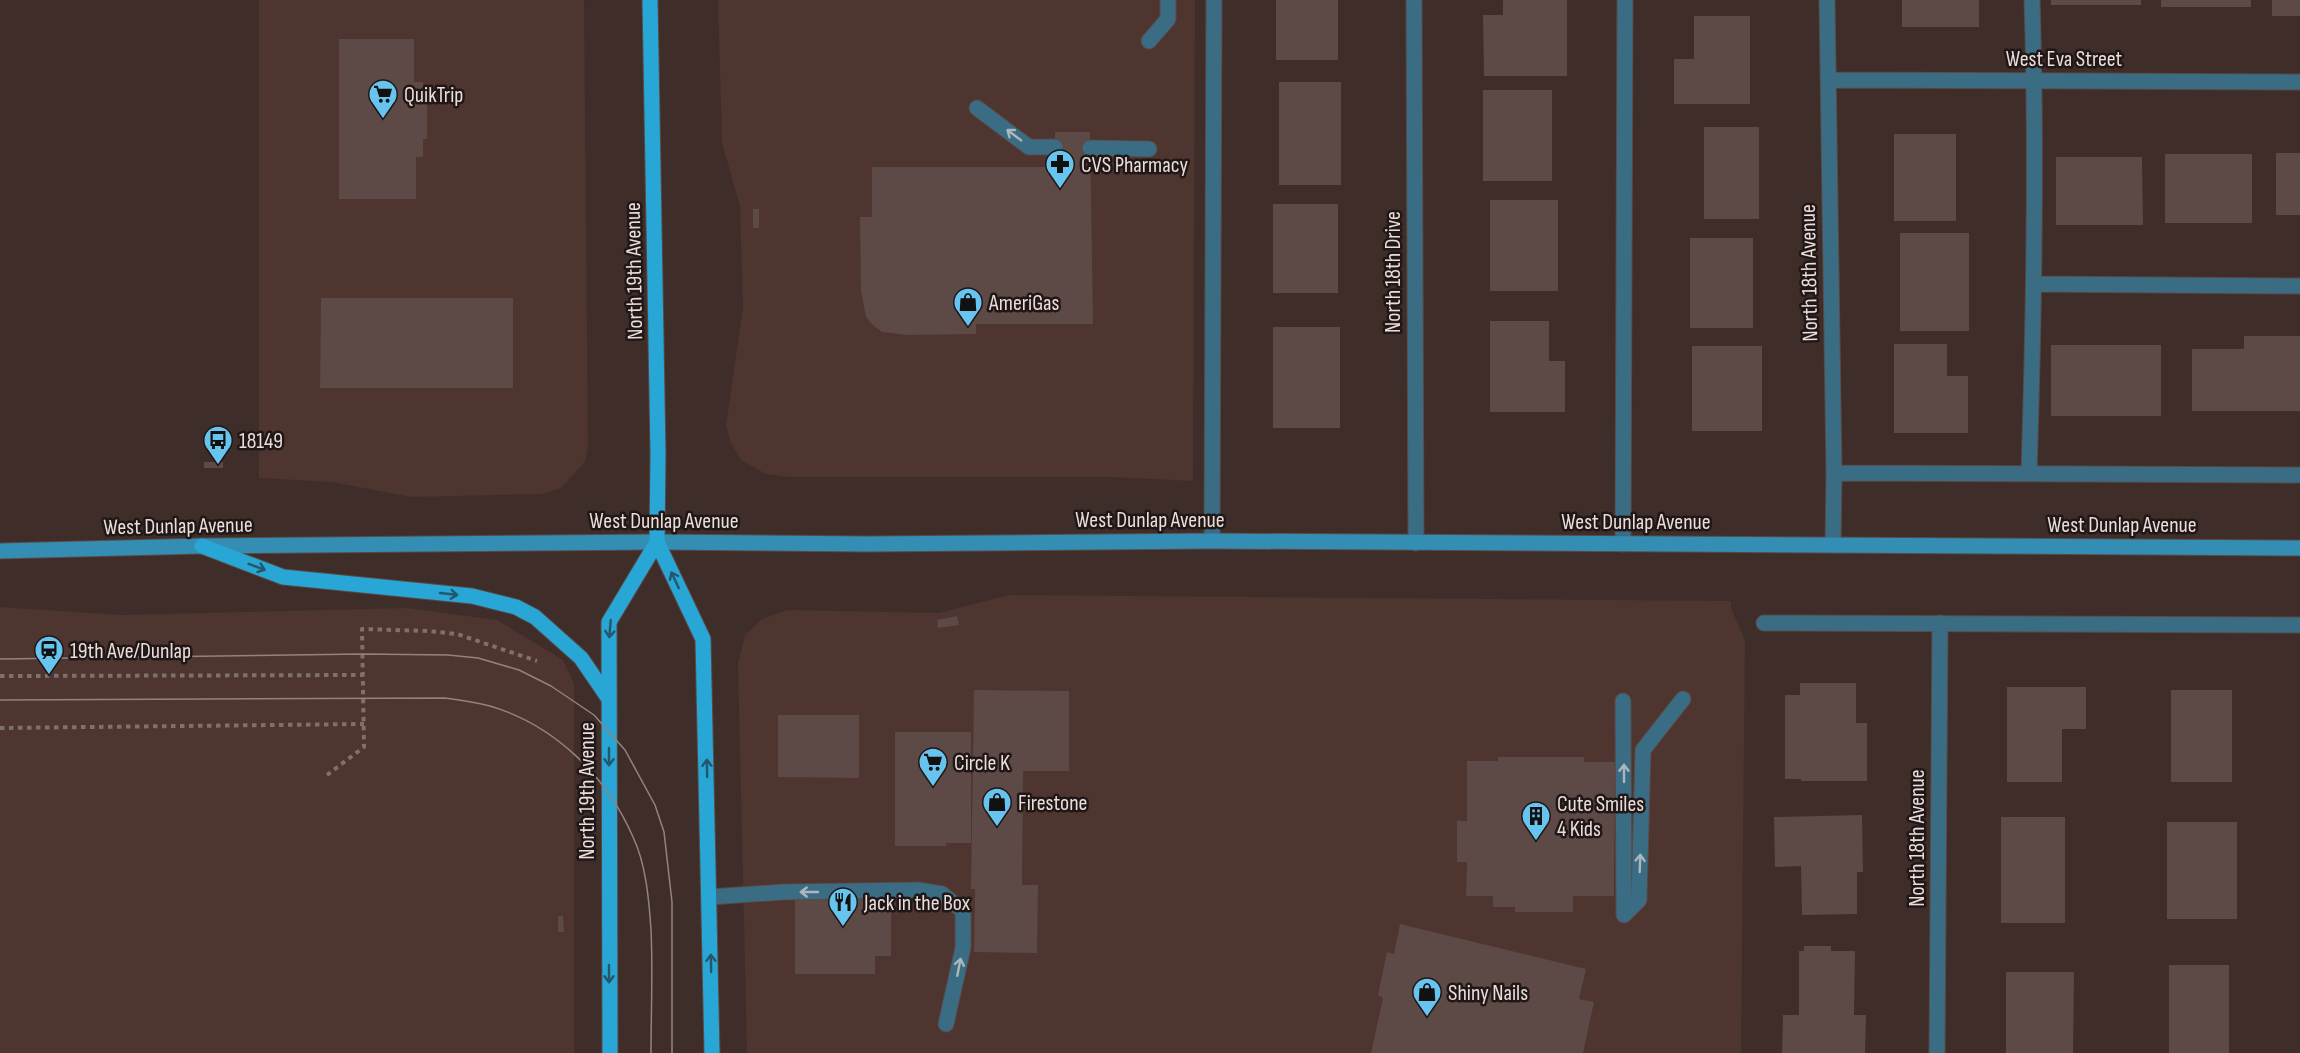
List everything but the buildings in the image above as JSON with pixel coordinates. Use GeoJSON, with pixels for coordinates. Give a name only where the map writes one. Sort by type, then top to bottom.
{"type":"FeatureCollection","features":[{"type":"Feature","properties":{"kind":"main road","name":"North 19th Avenue"},"geometry":{"type":"LineString","coordinates":[[650,0],[658,453],[657,542],[703,639],[712,1053]]}},
{"type":"Feature","properties":{"kind":"main road","name":"West Dunlap Avenue"},"geometry":{"type":"LineString","coordinates":[[0,551],[202,546],[657,542],[867,544],[1212,541],[2300,548]]}},
{"type":"Feature","properties":{"kind":"main road","name":"North 19th Avenue"},"geometry":{"type":"LineString","coordinates":[[610,1053],[609,622],[657,542]]}},
{"type":"Feature","properties":{"kind":"main road"},"geometry":{"type":"LineString","coordinates":[[202,546],[283,577],[472,596],[516,607],[535,617],[581,658],[609,699]]}},
{"type":"Feature","properties":{"kind":"street"},"geometry":{"type":"LineString","coordinates":[[1149,41],[1168,19],[1168,0]]}},
{"type":"Feature","properties":{"kind":"street"},"geometry":{"type":"LineString","coordinates":[[1212,541],[1214,0]]}},
{"type":"Feature","properties":{"kind":"street","name":"North 18th Drive"},"geometry":{"type":"LineString","coordinates":[[1414,0],[1416,543]]}},
{"type":"Feature","properties":{"kind":"street"},"geometry":{"type":"LineString","coordinates":[[1623,544],[1625,0]]}},
{"type":"Feature","properties":{"kind":"street","name":"North 18th Avenue"},"geometry":{"type":"LineString","coordinates":[[1827,0],[1833,545]]}},
{"type":"Feature","properties":{"kind":"street"},"geometry":{"type":"LineString","coordinates":[[2029,472],[2034,284],[2032,0]]}},
{"type":"Feature","properties":{"kind":"street","name":"West Eva Street"},"geometry":{"type":"LineString","coordinates":[[1828,80],[2300,82]]}},
{"type":"Feature","properties":{"kind":"street"},"geometry":{"type":"LineString","coordinates":[[977,108],[1029,147],[1055,147]]}},
{"type":"Feature","properties":{"kind":"street"},"geometry":{"type":"LineString","coordinates":[[1090,148],[1149,149]]}},
{"type":"Feature","properties":{"kind":"street"},"geometry":{"type":"LineString","coordinates":[[2034,284],[2300,286]]}},
{"type":"Feature","properties":{"kind":"street"},"geometry":{"type":"LineString","coordinates":[[1834,473],[2029,472],[2300,475]]}},
{"type":"Feature","properties":{"kind":"street"},"geometry":{"type":"LineString","coordinates":[[1764,623],[2300,625]]}},
{"type":"Feature","properties":{"kind":"street","name":"North 18th Avenue"},"geometry":{"type":"LineString","coordinates":[[1937,1053],[1940,623]]}},
{"type":"Feature","properties":{"kind":"street"},"geometry":{"type":"LineString","coordinates":[[1623,701],[1624,915],[1639,900],[1643,750],[1683,699]]}},
{"type":"Feature","properties":{"kind":"street"},"geometry":{"type":"LineString","coordinates":[[710,897],[783,892],[918,890],[942,894],[963,911],[963,948],[946,1024]]}},
{"type":"Feature","properties":{"kind":"path"},"geometry":{"type":"LineString","coordinates":[[327,776],[364,747],[362,629],[457,634],[537,661]]}},
{"type":"Feature","properties":{"kind":"path"},"geometry":{"type":"LineString","coordinates":[[0,676],[363,675]]}},
{"type":"Feature","properties":{"kind":"path"},"geometry":{"type":"LineString","coordinates":[[0,728],[364,724]]}},
{"type":"Feature","properties":{"kind":"shaded area"},"geometry":{"type":"Polygon","coordinates":[[[259,0],[584,0],[588,447],[585,462],[561,488],[542,494],[411,497],[332,482],[259,478],[259,0]]]}},
{"type":"Feature","properties":{"kind":"shaded area"},"geometry":{"type":"Polygon","coordinates":[[[718,0],[1195,0],[1193,481],[1110,477],[789,477],[766,474],[741,460],[730,441],[726,425],[743,308],[740,206],[722,143],[718,0]]]}},
{"type":"Feature","properties":{"kind":"shaded area"},"geometry":{"type":"Polygon","coordinates":[[[1009,595],[1731,601],[1731,608],[1745,640],[1741,1053],[747,1053],[738,664],[745,635],[762,619],[787,610],[939,613],[1009,595]]]}},
{"type":"Feature","properties":{"kind":"shaded area"},"geometry":{"type":"Polygon","coordinates":[[[0,607],[122,615],[407,608],[497,620],[563,660],[574,684],[574,1053],[0,1053],[0,607]]]}},
{"type":"Feature","properties":{"kind":"tram line"},"geometry":{"type":"LineString","coordinates":[[0,659],[448,655],[478,658],[519,670],[551,686],[594,715],[625,750],[655,805],[664,832],[672,902],[672,1053]]}},
{"type":"Feature","properties":{"kind":"tram line"},"geometry":{"type":"LineString","coordinates":[[0,700],[445,698],[490,706],[536,726],[556,739],[593,773],[622,814],[641,859],[651,930],[651,1053]]}},
{"type":"Feature","properties":{"kind":"place","name":"QuikTrip"},"geometry":{"type":"Point","coordinates":[383,120]}},
{"type":"Feature","properties":{"kind":"place","name":"CVS Pharmacy"},"geometry":{"type":"Point","coordinates":[1060,190]}},
{"type":"Feature","properties":{"kind":"place","name":"AmeriGas"},"geometry":{"type":"Point","coordinates":[968,328]}},
{"type":"Feature","properties":{"kind":"place","name":"18149"},"geometry":{"type":"Point","coordinates":[218,466]}},
{"type":"Feature","properties":{"kind":"place","name":"19th Ave/Dunlap"},"geometry":{"type":"Point","coordinates":[49,676]}},
{"type":"Feature","properties":{"kind":"place","name":"Circle K"},"geometry":{"type":"Point","coordinates":[933,788]}},
{"type":"Feature","properties":{"kind":"place","name":"Firestone"},"geometry":{"type":"Point","coordinates":[997,828]}},
{"type":"Feature","properties":{"kind":"place","name":"Cute Smiles 4 Kids"},"geometry":{"type":"Point","coordinates":[1536,842]}},
{"type":"Feature","properties":{"kind":"place","name":"Jack in the Box"},"geometry":{"type":"Point","coordinates":[843,928]}},
{"type":"Feature","properties":{"kind":"place","name":"Shiny Nails"},"geometry":{"type":"Point","coordinates":[1427,1018]}}]}
